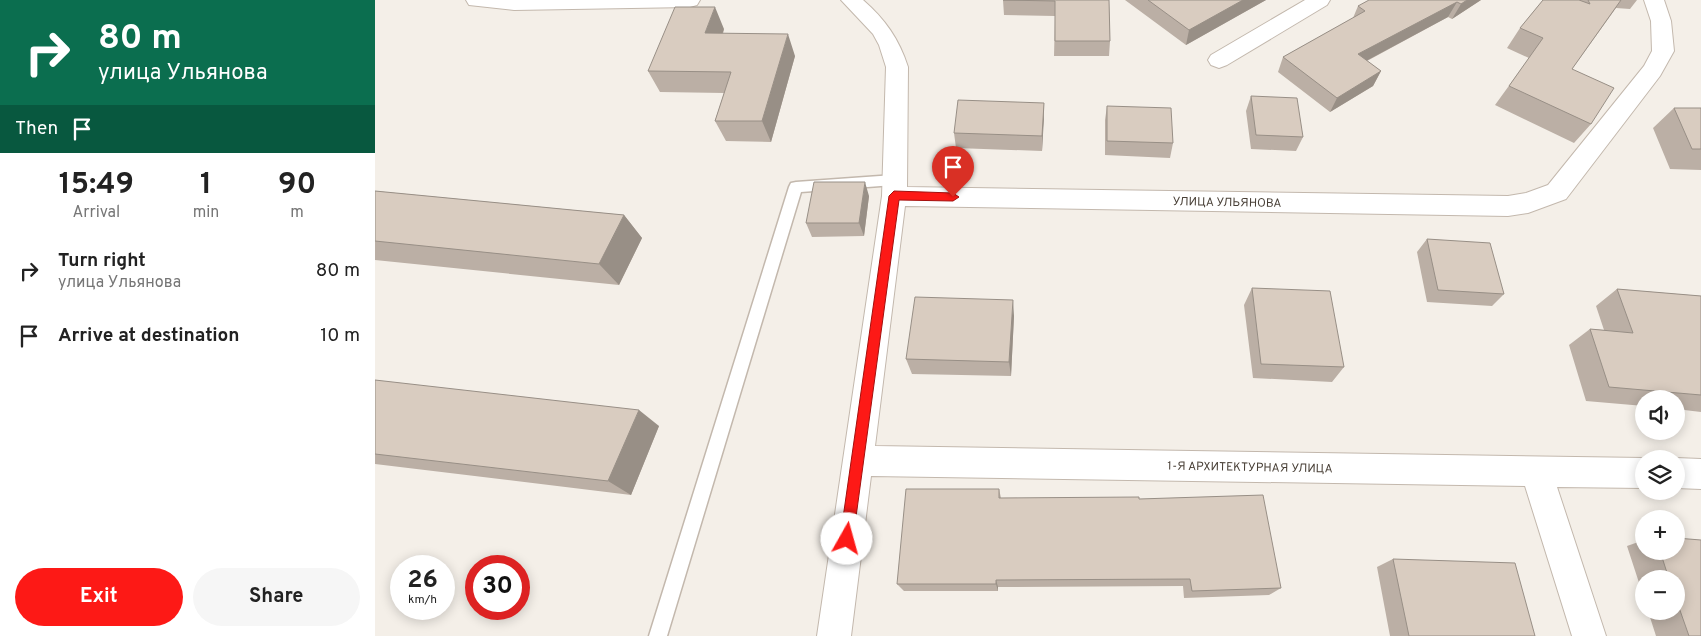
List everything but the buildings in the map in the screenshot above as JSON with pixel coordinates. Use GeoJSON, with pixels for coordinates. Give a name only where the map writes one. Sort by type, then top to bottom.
{"type":"FeatureCollection","features":[{"type":"Feature","properties":{"kind":"street"},"geometry":{"type":"LineString","coordinates":[[476,0],[513,2],[690,0]]}},
{"type":"Feature","properties":{"kind":"street"},"geometry":{"type":"LineString","coordinates":[[834,636],[894,188],[897,67],[891,46],[881,28],[851,0]]}},
{"type":"Feature","properties":{"kind":"street"},"geometry":{"type":"LineString","coordinates":[[1219,60],[1320,0]]}},
{"type":"Feature","properties":{"kind":"street","name":"УЛИЦА УЛЬЯНОВА"},"geometry":{"type":"LineString","coordinates":[[894,188],[1508,206],[1528,204],[1557,192],[1652,72],[1663,51],[1661,21],[1654,0]]}},
{"type":"Feature","properties":{"kind":"street","name":"1-Я АРХИТЕКТУРНАЯ УЛИЦА"},"geometry":{"type":"LineString","coordinates":[[857,461],[1635,473]]}},
{"type":"Feature","properties":{"kind":"street"},"geometry":{"type":"LineString","coordinates":[[1536,471],[1589,636]]}},
{"type":"Feature","properties":{"kind":"street"},"geometry":{"type":"LineString","coordinates":[[1685,473],[1701,474]]}},
{"type":"Feature","properties":{"kind":"lane"},"geometry":{"type":"LineString","coordinates":[[658,636],[796,187],[894,188]]}},
{"type":"Feature","properties":{"kind":"route"},"geometry":{"type":"LineString","coordinates":[[847,539],[894,196],[953,197]]}}]}
